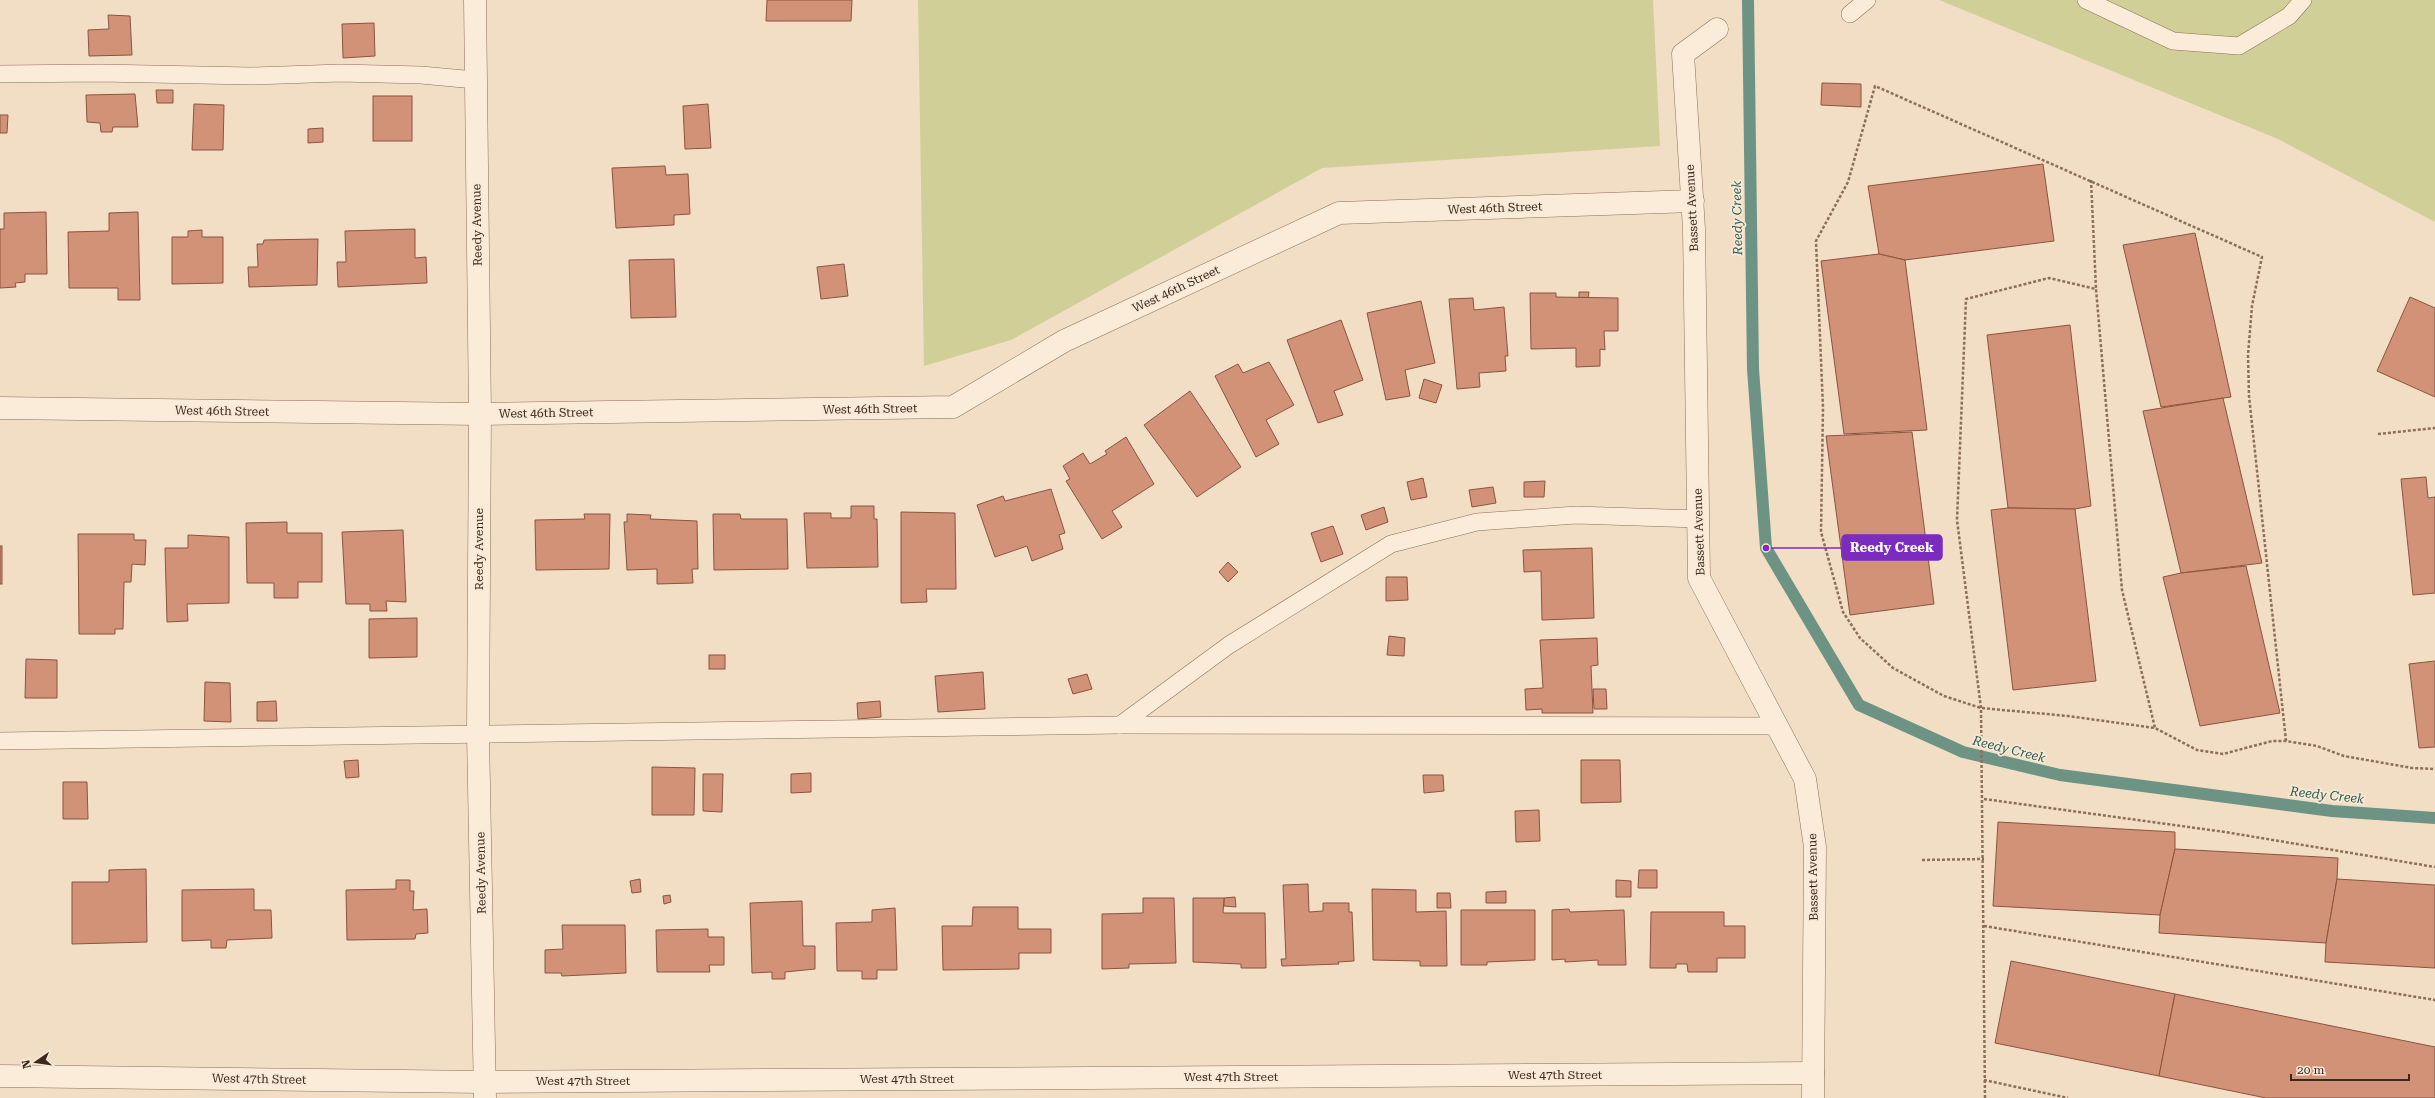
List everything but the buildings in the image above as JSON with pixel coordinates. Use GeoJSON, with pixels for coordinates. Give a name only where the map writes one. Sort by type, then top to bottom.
{"type":"FeatureCollection","features":[{"type":"Feature","properties":{"kind":"street","name":"Reedy Avenue"},"geometry":{"type":"LineString","coordinates":[[475,0],[480,414],[478,734],[485,1090]]}},
{"type":"Feature","properties":{"kind":"street","name":"Bassett Avenue"},"geometry":{"type":"LineString","coordinates":[[1717,28],[1683,54],[1692,201],[1699,578],[1805,779],[1815,847],[1814,1098]]}},
{"type":"Feature","properties":{"kind":"street","name":"West 46th Street"},"geometry":{"type":"LineString","coordinates":[[0,408],[480,414],[953,407],[1064,341],[1339,212],[1692,201]]}},
{"type":"Feature","properties":{"kind":"street","name":"West 47th Street"},"geometry":{"type":"LineString","coordinates":[[0,1076],[485,1090],[1813,1073]]}},
{"type":"Feature","properties":{"kind":"lane"},"geometry":{"type":"LineString","coordinates":[[1850,14],[1867,0]]}},
{"type":"Feature","properties":{"kind":"lane"},"geometry":{"type":"LineString","coordinates":[[2086,0],[2173,41],[2239,46],[2289,16],[2303,0]]}},
{"type":"Feature","properties":{"kind":"lane"},"geometry":{"type":"LineString","coordinates":[[0,74],[100,73],[251,76],[340,73],[421,75],[475,80]]}},
{"type":"Feature","properties":{"kind":"lane"},"geometry":{"type":"LineString","coordinates":[[1120,725],[1229,644],[1391,544],[1477,522],[1576,515],[1698,519]]}},
{"type":"Feature","properties":{"kind":"lane"},"geometry":{"type":"LineString","coordinates":[[0,741],[1120,725],[1778,726]]}},
{"type":"Feature","properties":{"kind":"path"},"geometry":{"type":"LineString","coordinates":[[2286,741],[2249,396],[2252,306],[2262,257],[2091,180],[1875,86],[1848,182],[1816,241],[1824,408],[1821,532],[1843,612],[1860,638],[1893,668],[1944,696],[1981,708],[2068,716],[2155,728],[2198,750],[2223,754],[2272,741],[2286,741],[2317,746],[2344,756],[2412,768],[2435,769]]}},
{"type":"Feature","properties":{"kind":"path"},"geometry":{"type":"LineString","coordinates":[[2091,180],[2096,289],[2122,590],[2155,728]]}},
{"type":"Feature","properties":{"kind":"path"},"geometry":{"type":"LineString","coordinates":[[1985,1098],[1984,799],[1981,708],[1957,520],[1966,299],[2049,278],[2096,289]]}},
{"type":"Feature","properties":{"kind":"path"},"geometry":{"type":"LineString","coordinates":[[2378,434],[2435,428]]}},
{"type":"Feature","properties":{"kind":"path"},"geometry":{"type":"LineString","coordinates":[[1984,799],[2225,832],[2435,867]]}},
{"type":"Feature","properties":{"kind":"path"},"geometry":{"type":"LineString","coordinates":[[1922,860],[1984,859]]}},
{"type":"Feature","properties":{"kind":"path"},"geometry":{"type":"LineString","coordinates":[[1984,926],[2435,1000]]}},
{"type":"Feature","properties":{"kind":"path"},"geometry":{"type":"LineString","coordinates":[[1984,1080],[2068,1098]]}},
{"type":"Feature","properties":{"kind":"shaded area"},"geometry":{"type":"Polygon","coordinates":[[[918,0],[1653,0],[1660,146],[1322,168],[1011,340],[924,366],[918,0]]]}},
{"type":"Feature","properties":{"kind":"shaded area"},"geometry":{"type":"Polygon","coordinates":[[[1939,0],[2435,0],[2435,222],[2278,139],[1939,0]]]}},
{"type":"Feature","properties":{"kind":"waterway","name":"Reedy Creek"},"geometry":{"type":"LineString","coordinates":[[1748,0],[1753,369],[1766,548],[1859,705],[1963,752],[2060,775],[2332,811],[2435,818]]}},
{"type":"Feature","properties":{"kind":"place","name":"Reedy Creek"},"geometry":{"type":"Point","coordinates":[1766,548]}}]}
